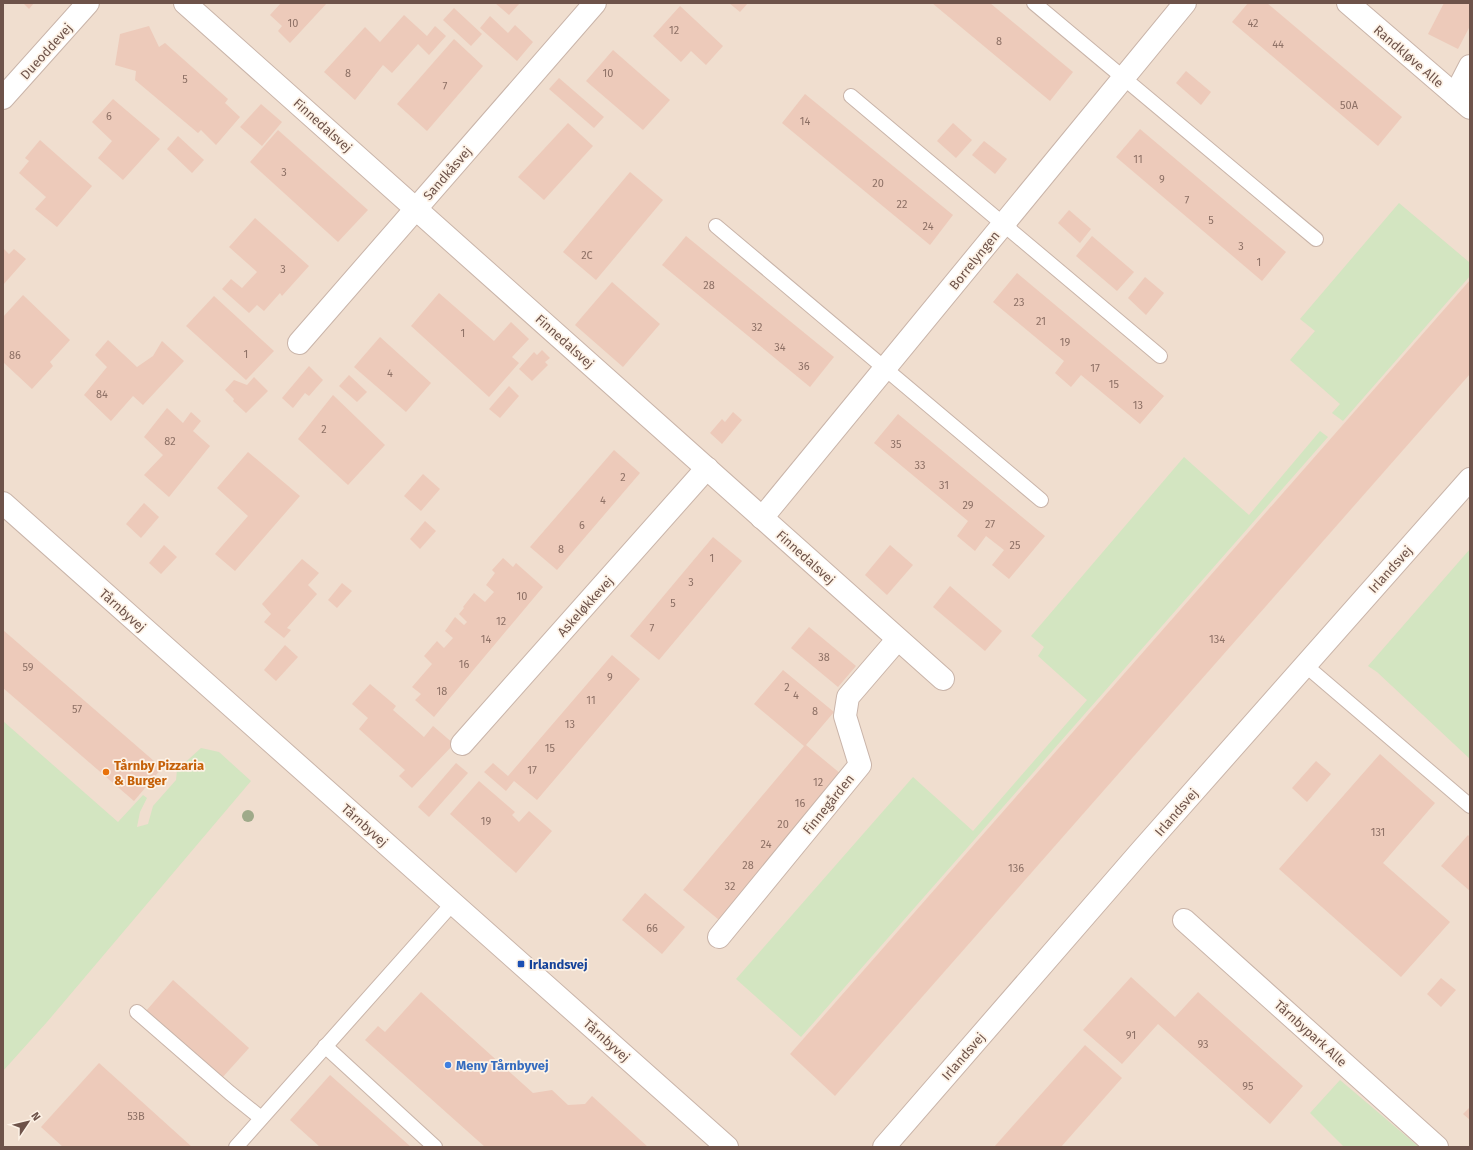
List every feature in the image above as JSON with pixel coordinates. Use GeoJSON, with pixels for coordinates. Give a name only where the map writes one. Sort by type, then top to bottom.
{"type":"FeatureCollection","features":[{"type":"Feature","properties":{"kind":"street","name":"Dueoddevej"},"geometry":{"type":"LineString","coordinates":[[3,98],[88,3]]}},
{"type":"Feature","properties":{"kind":"street","name":"Finnedalsvej"},"geometry":{"type":"LineString","coordinates":[[185,3],[707,468],[897,640],[943,679]]}},
{"type":"Feature","properties":{"kind":"street","name":"Sandkåsvej"},"geometry":{"type":"LineString","coordinates":[[299,343],[595,3]]}},
{"type":"Feature","properties":{"kind":"street","name":"Borrelyngen"},"geometry":{"type":"LineString","coordinates":[[762,518],[1185,3]]}},
{"type":"Feature","properties":{"kind":"street","name":"Randkløve Alle"},"geometry":{"type":"LineString","coordinates":[[1348,3],[1463,102]]}},
{"type":"Feature","properties":{"kind":"street"},"geometry":{"type":"LineString","coordinates":[[1463,102],[1470,66]]}},
{"type":"Feature","properties":{"kind":"street","name":"Askeløkkevej"},"geometry":{"type":"LineString","coordinates":[[462,744],[707,468]]}},
{"type":"Feature","properties":{"kind":"street","name":"Irlandsvej"},"geometry":{"type":"LineString","coordinates":[[884,1147],[1305,665],[1470,479]]}},
{"type":"Feature","properties":{"kind":"street","name":"Tårnbyvej"},"geometry":{"type":"LineString","coordinates":[[3,503],[727,1147]]}},
{"type":"Feature","properties":{"kind":"street","name":"Finnegården"},"geometry":{"type":"LineString","coordinates":[[718,937],[860,765],[845,716],[848,697],[897,640]]}},
{"type":"Feature","properties":{"kind":"street","name":"Tårnbypark Alle"},"geometry":{"type":"LineString","coordinates":[[1184,920],[1437,1147]]}},
{"type":"Feature","properties":{"kind":"lane"},"geometry":{"type":"LineString","coordinates":[[1034,3],[1316,239]]}},
{"type":"Feature","properties":{"kind":"lane"},"geometry":{"type":"LineString","coordinates":[[851,96],[1160,356]]}},
{"type":"Feature","properties":{"kind":"lane"},"geometry":{"type":"LineString","coordinates":[[716,226],[1041,500]]}},
{"type":"Feature","properties":{"kind":"lane"},"geometry":{"type":"LineString","coordinates":[[1305,665],[1470,806]]}},
{"type":"Feature","properties":{"kind":"lane"},"geometry":{"type":"LineString","coordinates":[[236,1147],[453,903]]}},
{"type":"Feature","properties":{"kind":"lane"},"geometry":{"type":"LineString","coordinates":[[137,1012],[261,1118]]}},
{"type":"Feature","properties":{"kind":"lane"},"geometry":{"type":"LineString","coordinates":[[326,1046],[435,1147]]}},
{"type":"Feature","properties":{"kind":"shaded area"},"geometry":{"type":"Polygon","coordinates":[[[3,3],[1470,3],[1470,1147],[3,1147],[3,3]]]}},
{"type":"Feature","properties":{"kind":"green space"},"geometry":{"type":"Polygon","coordinates":[[[1399,203],[1469,262],[1470,261],[1470,276],[1343,421],[1332,413],[1340,404],[1290,360],[1315,331],[1300,319],[1399,203]]]}},
{"type":"Feature","properties":{"kind":"green space"},"geometry":{"type":"Polygon","coordinates":[[[1320,431],[1328,437],[801,1037],[736,979],[913,777],[973,831],[1087,700],[1038,656],[1044,647],[1031,636],[1184,457],[1249,515],[1320,431]]]}},
{"type":"Feature","properties":{"kind":"green space"},"geometry":{"type":"Polygon","coordinates":[[[1470,549],[1470,759],[1377,672],[1368,666],[1470,549]]]}},
{"type":"Feature","properties":{"kind":"green space"},"geometry":{"type":"Polygon","coordinates":[[[3,721],[118,822],[143,795],[147,798],[140,812],[137,827],[148,824],[153,806],[176,780],[177,770],[201,748],[219,752],[251,781],[47,1022],[3,1071],[3,721]]]}},
{"type":"Feature","properties":{"kind":"green space"},"geometry":{"type":"Polygon","coordinates":[[[1340,1080],[1419,1147],[1344,1147],[1310,1113],[1340,1080]]]}},
{"type":"Feature","properties":{"kind":"building"},"geometry":{"type":"Polygon","coordinates":[[[23,3],[34,3],[29,9],[23,3]]]}},
{"type":"Feature","properties":{"kind":"building"},"geometry":{"type":"Polygon","coordinates":[[[281,3],[327,3],[290,43],[278,31],[282,26],[270,15],[281,3]]]}},
{"type":"Feature","properties":{"kind":"building"},"geometry":{"type":"Polygon","coordinates":[[[495,3],[520,3],[509,15],[495,3]]]}},
{"type":"Feature","properties":{"kind":"building"},"geometry":{"type":"Polygon","coordinates":[[[729,3],[748,3],[740,12],[729,3]]]}},
{"type":"Feature","properties":{"kind":"building"},"geometry":{"type":"Polygon","coordinates":[[[932,3],[990,3],[1073,72],[1050,101],[932,3]]]}},
{"type":"Feature","properties":{"kind":"building"},"geometry":{"type":"Polygon","coordinates":[[[1248,3],[1267,3],[1402,117],[1378,146],[1232,22],[1248,3]]]}},
{"type":"Feature","properties":{"kind":"building"},"geometry":{"type":"Polygon","coordinates":[[[1444,3],[1470,3],[1470,26],[1458,49],[1428,34],[1444,3]]]}},
{"type":"Feature","properties":{"kind":"building"},"geometry":{"type":"Polygon","coordinates":[[[680,6],[723,46],[706,65],[691,51],[681,62],[653,36],[680,6]]]}},
{"type":"Feature","properties":{"kind":"building"},"geometry":{"type":"Polygon","coordinates":[[[454,8],[482,34],[471,46],[443,20],[454,8]]]}},
{"type":"Feature","properties":{"kind":"building"},"geometry":{"type":"Polygon","coordinates":[[[404,15],[427,36],[435,26],[446,36],[429,55],[418,44],[392,73],[383,65],[355,100],[324,72],[365,27],[380,42],[404,15]]]}},
{"type":"Feature","properties":{"kind":"building"},"geometry":{"type":"Polygon","coordinates":[[[490,16],[508,33],[515,25],[533,42],[517,61],[480,28],[490,16]]]}},
{"type":"Feature","properties":{"kind":"building"},"geometry":{"type":"Polygon","coordinates":[[[149,26],[159,47],[165,43],[228,99],[225,103],[240,117],[216,145],[201,130],[198,133],[135,80],[136,71],[115,65],[120,34],[149,26]]]}},
{"type":"Feature","properties":{"kind":"building"},"geometry":{"type":"Polygon","coordinates":[[[454,39],[483,66],[427,131],[397,104],[454,39]]]}},
{"type":"Feature","properties":{"kind":"building"},"geometry":{"type":"Polygon","coordinates":[[[613,50],[670,100],[643,130],[586,81],[613,50]]]}},
{"type":"Feature","properties":{"kind":"building"},"geometry":{"type":"Polygon","coordinates":[[[1186,71],[1211,92],[1201,105],[1176,83],[1186,71]]]}},
{"type":"Feature","properties":{"kind":"building"},"geometry":{"type":"Polygon","coordinates":[[[559,78],[604,117],[594,128],[549,89],[559,78]]]}},
{"type":"Feature","properties":{"kind":"building"},"geometry":{"type":"Polygon","coordinates":[[[805,94],[953,215],[930,245],[782,123],[805,94]]]}},
{"type":"Feature","properties":{"kind":"building"},"geometry":{"type":"Polygon","coordinates":[[[113,99],[160,139],[123,180],[98,158],[112,141],[92,122],[113,99]]]}},
{"type":"Feature","properties":{"kind":"building"},"geometry":{"type":"Polygon","coordinates":[[[261,104],[282,122],[262,146],[240,127],[261,104]]]}},
{"type":"Feature","properties":{"kind":"building"},"geometry":{"type":"Polygon","coordinates":[[[568,123],[593,146],[544,200],[518,177],[568,123]]]}},
{"type":"Feature","properties":{"kind":"building"},"geometry":{"type":"Polygon","coordinates":[[[953,123],[972,140],[956,158],[937,141],[953,123]]]}},
{"type":"Feature","properties":{"kind":"building"},"geometry":{"type":"Polygon","coordinates":[[[1140,129],[1286,252],[1262,281],[1116,157],[1140,129]]]}},
{"type":"Feature","properties":{"kind":"building"},"geometry":{"type":"Polygon","coordinates":[[[278,130],[368,210],[338,242],[250,162],[278,130]]]}},
{"type":"Feature","properties":{"kind":"building"},"geometry":{"type":"Polygon","coordinates":[[[178,136],[204,160],[192,173],[167,149],[178,136]]]}},
{"type":"Feature","properties":{"kind":"building"},"geometry":{"type":"Polygon","coordinates":[[[40,140],[92,186],[57,227],[35,209],[46,197],[19,173],[29,161],[25,158],[40,140]]]}},
{"type":"Feature","properties":{"kind":"building"},"geometry":{"type":"Polygon","coordinates":[[[984,141],[1007,159],[995,174],[972,155],[984,141]]]}},
{"type":"Feature","properties":{"kind":"building"},"geometry":{"type":"Polygon","coordinates":[[[630,172],[663,200],[596,280],[563,252],[630,172]]]}},
{"type":"Feature","properties":{"kind":"building"},"geometry":{"type":"Polygon","coordinates":[[[1069,210],[1091,229],[1080,243],[1058,223],[1069,210]]]}},
{"type":"Feature","properties":{"kind":"building"},"geometry":{"type":"Polygon","coordinates":[[[255,218],[309,266],[282,296],[280,293],[264,311],[257,305],[249,313],[222,289],[231,279],[242,288],[257,272],[229,247],[255,218]]]}},
{"type":"Feature","properties":{"kind":"building"},"geometry":{"type":"Polygon","coordinates":[[[686,236],[834,357],[810,387],[662,265],[686,236]]]}},
{"type":"Feature","properties":{"kind":"building"},"geometry":{"type":"Polygon","coordinates":[[[1092,236],[1134,272],[1117,291],[1076,256],[1092,236]]]}},
{"type":"Feature","properties":{"kind":"building"},"geometry":{"type":"Polygon","coordinates":[[[3,248],[9,254],[14,249],[26,259],[3,285],[3,248]]]}},
{"type":"Feature","properties":{"kind":"building"},"geometry":{"type":"Polygon","coordinates":[[[1017,273],[1164,396],[1140,424],[1081,375],[1071,387],[1055,373],[1064,361],[993,302],[1017,273]]]}},
{"type":"Feature","properties":{"kind":"building"},"geometry":{"type":"Polygon","coordinates":[[[1145,277],[1164,293],[1146,315],[1128,298],[1145,277]]]}},
{"type":"Feature","properties":{"kind":"building"},"geometry":{"type":"Polygon","coordinates":[[[1470,280],[1470,374],[835,1096],[790,1054],[1470,280]]]}},
{"type":"Feature","properties":{"kind":"building"},"geometry":{"type":"Polygon","coordinates":[[[612,282],[660,324],[623,367],[575,325],[612,282]]]}},
{"type":"Feature","properties":{"kind":"building"},"geometry":{"type":"Polygon","coordinates":[[[439,293],[494,341],[511,322],[529,339],[512,357],[519,363],[489,397],[411,326],[439,293]]]}},
{"type":"Feature","properties":{"kind":"building"},"geometry":{"type":"Polygon","coordinates":[[[23,295],[70,340],[50,362],[53,366],[32,389],[3,362],[3,317],[23,295]]]}},
{"type":"Feature","properties":{"kind":"building"},"geometry":{"type":"Polygon","coordinates":[[[214,296],[274,351],[246,380],[186,326],[214,296]]]}},
{"type":"Feature","properties":{"kind":"building"},"geometry":{"type":"Polygon","coordinates":[[[380,337],[431,383],[406,412],[354,367],[380,337]]]}},
{"type":"Feature","properties":{"kind":"building"},"geometry":{"type":"Polygon","coordinates":[[[108,340],[137,367],[153,356],[162,341],[184,361],[143,405],[133,396],[111,421],[84,395],[107,367],[95,355],[108,340]]]}},
{"type":"Feature","properties":{"kind":"building"},"geometry":{"type":"Polygon","coordinates":[[[542,350],[550,358],[545,362],[548,365],[532,381],[519,369],[534,352],[537,355],[542,350]]]}},
{"type":"Feature","properties":{"kind":"building"},"geometry":{"type":"Polygon","coordinates":[[[309,366],[323,380],[309,396],[305,393],[293,408],[282,398],[309,366]]]}},
{"type":"Feature","properties":{"kind":"building"},"geometry":{"type":"Polygon","coordinates":[[[349,375],[367,392],[357,402],[339,386],[349,375]]]}},
{"type":"Feature","properties":{"kind":"building"},"geometry":{"type":"Polygon","coordinates":[[[254,377],[268,391],[246,413],[233,401],[234,399],[225,390],[234,380],[247,385],[254,377]]]}},
{"type":"Feature","properties":{"kind":"building"},"geometry":{"type":"Polygon","coordinates":[[[509,386],[519,396],[500,418],[489,409],[509,386]]]}},
{"type":"Feature","properties":{"kind":"building"},"geometry":{"type":"Polygon","coordinates":[[[333,395],[385,445],[348,485],[298,439],[333,395]]]}},
{"type":"Feature","properties":{"kind":"building"},"geometry":{"type":"Polygon","coordinates":[[[167,408],[183,423],[191,412],[201,421],[193,431],[210,446],[169,497],[144,475],[163,455],[144,437],[167,408]]]}},
{"type":"Feature","properties":{"kind":"building"},"geometry":{"type":"Polygon","coordinates":[[[733,412],[742,420],[722,444],[710,433],[722,419],[725,422],[733,412]]]}},
{"type":"Feature","properties":{"kind":"building"},"geometry":{"type":"Polygon","coordinates":[[[898,414],[1045,536],[1009,579],[992,565],[1004,550],[986,536],[975,551],[957,536],[968,521],[874,443],[898,414]]]}},
{"type":"Feature","properties":{"kind":"building"},"geometry":{"type":"Polygon","coordinates":[[[614,450],[640,473],[557,570],[530,547],[614,450]]]}},
{"type":"Feature","properties":{"kind":"building"},"geometry":{"type":"Polygon","coordinates":[[[248,452],[300,496],[235,571],[215,554],[248,516],[217,488],[248,452]]]}},
{"type":"Feature","properties":{"kind":"building"},"geometry":{"type":"Polygon","coordinates":[[[423,474],[440,489],[421,511],[404,496],[423,474]]]}},
{"type":"Feature","properties":{"kind":"building"},"geometry":{"type":"Polygon","coordinates":[[[144,503],[159,517],[141,538],[126,524],[144,503]]]}},
{"type":"Feature","properties":{"kind":"building"},"geometry":{"type":"Polygon","coordinates":[[[425,521],[436,531],[420,549],[410,539],[425,521]]]}},
{"type":"Feature","properties":{"kind":"building"},"geometry":{"type":"Polygon","coordinates":[[[713,537],[742,561],[659,660],[630,636],[713,537]]]}},
{"type":"Feature","properties":{"kind":"building"},"geometry":{"type":"Polygon","coordinates":[[[164,545],[177,557],[161,574],[149,563],[164,545]]]}},
{"type":"Feature","properties":{"kind":"building"},"geometry":{"type":"Polygon","coordinates":[[[890,545],[913,565],[887,595],[865,575],[890,545]]]}},
{"type":"Feature","properties":{"kind":"building"},"geometry":{"type":"Polygon","coordinates":[[[503,558],[513,567],[516,563],[543,587],[434,717],[415,700],[421,694],[412,687],[432,664],[424,656],[437,641],[444,648],[453,638],[445,631],[455,617],[464,625],[467,622],[459,614],[474,593],[485,602],[494,592],[486,585],[495,573],[492,570],[503,558]]]}},
{"type":"Feature","properties":{"kind":"building"},"geometry":{"type":"Polygon","coordinates":[[[302,559],[319,573],[308,585],[317,594],[287,628],[291,630],[284,638],[264,622],[271,614],[262,604],[302,559]]]}},
{"type":"Feature","properties":{"kind":"building"},"geometry":{"type":"Polygon","coordinates":[[[342,583],[352,591],[337,608],[328,600],[342,583]]]}},
{"type":"Feature","properties":{"kind":"building"},"geometry":{"type":"Polygon","coordinates":[[[950,586],[1002,631],[985,651],[933,607],[950,586]]]}},
{"type":"Feature","properties":{"kind":"building"},"geometry":{"type":"Polygon","coordinates":[[[809,627],[856,666],[838,687],[791,648],[809,627]]]}},
{"type":"Feature","properties":{"kind":"building"},"geometry":{"type":"Polygon","coordinates":[[[3,630],[162,768],[134,801],[3,688],[3,630]]]}},
{"type":"Feature","properties":{"kind":"building"},"geometry":{"type":"Polygon","coordinates":[[[285,645],[298,657],[276,681],[264,670],[285,645]]]}},
{"type":"Feature","properties":{"kind":"building"},"geometry":{"type":"Polygon","coordinates":[[[612,655],[640,679],[537,800],[514,781],[506,791],[484,772],[493,763],[508,776],[612,655]]]}},
{"type":"Feature","properties":{"kind":"building"},"geometry":{"type":"Polygon","coordinates":[[[783,670],[834,712],[806,745],[841,774],[719,920],[683,890],[804,746],[754,704],[783,670]]]}},
{"type":"Feature","properties":{"kind":"building"},"geometry":{"type":"Polygon","coordinates":[[[370,684],[396,706],[393,710],[424,737],[433,726],[454,744],[412,788],[399,776],[405,770],[359,729],[368,718],[352,704],[370,684]]]}},
{"type":"Feature","properties":{"kind":"building"},"geometry":{"type":"Polygon","coordinates":[[[1380,754],[1435,803],[1383,863],[1450,922],[1401,977],[1279,869],[1380,754]]]}},
{"type":"Feature","properties":{"kind":"building"},"geometry":{"type":"Polygon","coordinates":[[[1316,761],[1331,774],[1307,802],[1292,788],[1316,761]]]}},
{"type":"Feature","properties":{"kind":"building"},"geometry":{"type":"Polygon","coordinates":[[[456,763],[468,773],[429,817],[418,807],[456,763]]]}},
{"type":"Feature","properties":{"kind":"building"},"geometry":{"type":"Polygon","coordinates":[[[479,781],[515,812],[512,815],[519,822],[529,811],[552,831],[516,873],[450,814],[479,781]]]}},
{"type":"Feature","properties":{"kind":"building"},"geometry":{"type":"Polygon","coordinates":[[[1468,835],[1470,837],[1470,891],[1441,866],[1468,835]]]}},
{"type":"Feature","properties":{"kind":"building"},"geometry":{"type":"Polygon","coordinates":[[[645,893],[685,927],[662,954],[622,920],[645,893]]]}},
{"type":"Feature","properties":{"kind":"building"},"geometry":{"type":"Polygon","coordinates":[[[1131,977],[1175,1017],[1198,992],[1303,1086],[1270,1124],[1158,1024],[1122,1064],[1083,1030],[1131,977]]]}},
{"type":"Feature","properties":{"kind":"building"},"geometry":{"type":"Polygon","coordinates":[[[1441,978],[1456,990],[1441,1007],[1427,994],[1441,978]]]}},
{"type":"Feature","properties":{"kind":"building"},"geometry":{"type":"Polygon","coordinates":[[[173,980],[249,1048],[221,1079],[146,1011],[173,980]]]}},
{"type":"Feature","properties":{"kind":"building","name":"Meny Tårnbyvej"},"geometry":{"type":"Polygon","coordinates":[[[421,992],[533,1093],[552,1090],[568,1105],[585,1104],[592,1096],[648,1147],[485,1147],[365,1040],[378,1026],[385,1032],[421,992]]]}},
{"type":"Feature","properties":{"kind":"building"},"geometry":{"type":"Polygon","coordinates":[[[1085,1045],[1122,1078],[1061,1147],[994,1147],[1085,1045]]]}},
{"type":"Feature","properties":{"kind":"building"},"geometry":{"type":"Polygon","coordinates":[[[99,1063],[192,1147],[63,1147],[41,1127],[99,1063]]]}},
{"type":"Feature","properties":{"kind":"building"},"geometry":{"type":"Polygon","coordinates":[[[330,1075],[411,1147],[320,1147],[290,1120],[330,1075]]]}},
{"type":"Feature","properties":{"kind":"building"},"geometry":{"type":"Polygon","coordinates":[[[1470,1107],[1470,1120],[1463,1114],[1470,1107]]]}},
{"type":"Feature","properties":{"kind":"place","name":"Tårnby Pizzaria & Burger"},"geometry":{"type":"Point","coordinates":[106,772]}},
{"type":"Feature","properties":{"kind":"place","name":"Irlandsvej"},"geometry":{"type":"Point","coordinates":[521,964]}},
{"type":"Feature","properties":{"kind":"place","name":"Meny Tårnbyvej"},"geometry":{"type":"Point","coordinates":[448,1065]}}]}
